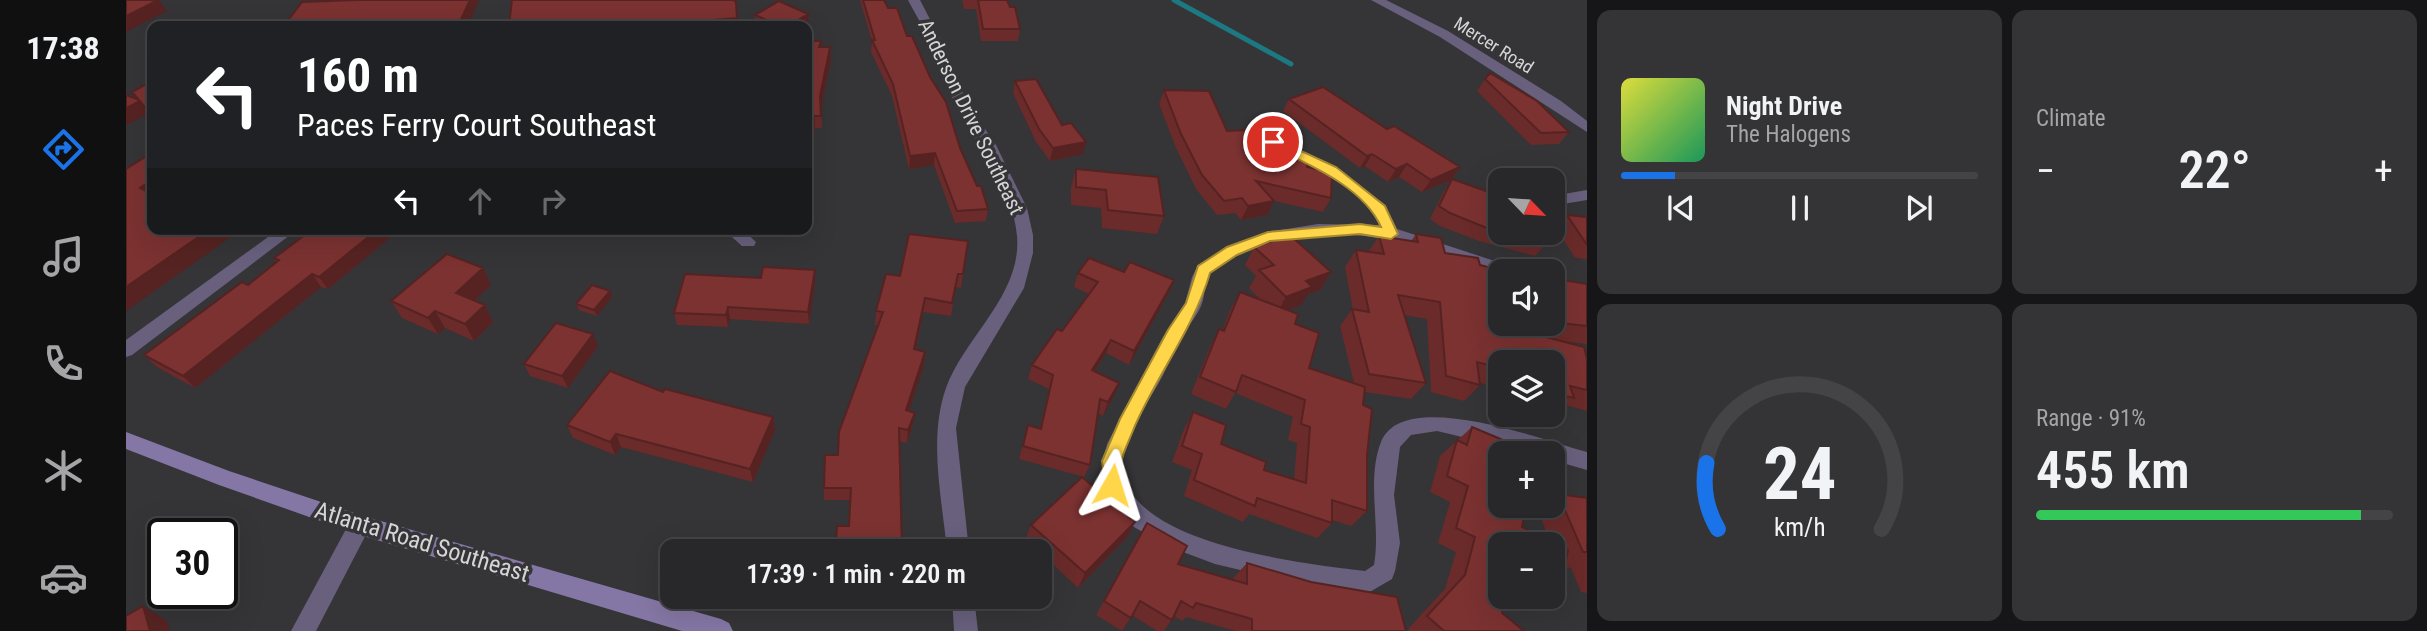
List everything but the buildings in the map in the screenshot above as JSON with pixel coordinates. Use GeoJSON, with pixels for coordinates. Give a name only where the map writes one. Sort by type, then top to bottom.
{"type":"FeatureCollection","features":[{"type":"Feature","properties":{"kind":"main road","name":"Atlanta Road Southeast"},"geometry":{"type":"LineString","coordinates":[[126,440],[226,479],[360,525],[721,631]]}},
{"type":"Feature","properties":{"kind":"street","name":"Anderson Drive Southeast"},"geometry":{"type":"LineString","coordinates":[[914,0],[943,56],[950,81],[965,110],[989,145],[1014,198],[1025,235],[1025,253],[1016,288],[972,356],[956,387],[946,428],[957,539]]}},
{"type":"Feature","properties":{"kind":"street","name":"Mercer Road"},"geometry":{"type":"LineString","coordinates":[[1377,0],[1444,34],[1556,104],[1587,128]]}},
{"type":"Feature","properties":{"kind":"street"},"geometry":{"type":"LineString","coordinates":[[1273,142],[1332,170],[1380,209],[1391,234]]}},
{"type":"Feature","properties":{"kind":"street"},"geometry":{"type":"LineString","coordinates":[[1565,199],[1587,195]]}},
{"type":"Feature","properties":{"kind":"street"},"geometry":{"type":"LineString","coordinates":[[1488,265],[1391,234],[1360,229],[1268,237],[1232,251],[1203,270],[1193,304],[1174,334],[1127,425],[1112,461],[1112,485],[1127,505],[1154,529],[1184,544],[1295,573],[1368,582],[1384,571],[1389,543],[1384,495],[1390,444],[1405,428],[1437,423],[1495,435],[1587,461]]}},
{"type":"Feature","properties":{"kind":"street"},"geometry":{"type":"LineString","coordinates":[[126,350],[282,235]]}},
{"type":"Feature","properties":{"kind":"street"},"geometry":{"type":"LineString","coordinates":[[739,235],[748,242]]}},
{"type":"Feature","properties":{"kind":"street"},"geometry":{"type":"LineString","coordinates":[[303,631],[360,525]]}},
{"type":"Feature","properties":{"kind":"street"},"geometry":{"type":"LineString","coordinates":[[964,609],[966,631]]}},
{"type":"Feature","properties":{"kind":"waterway"},"geometry":{"type":"LineString","coordinates":[[1174,0],[1291,64]]}},
{"type":"Feature","properties":{"kind":"route"},"geometry":{"type":"LineString","coordinates":[[1112,485],[1112,461],[1127,425],[1174,334],[1193,304],[1203,270],[1232,251],[1268,237],[1324,230],[1360,229],[1391,234],[1380,209],[1332,170],[1273,142]]}}]}
